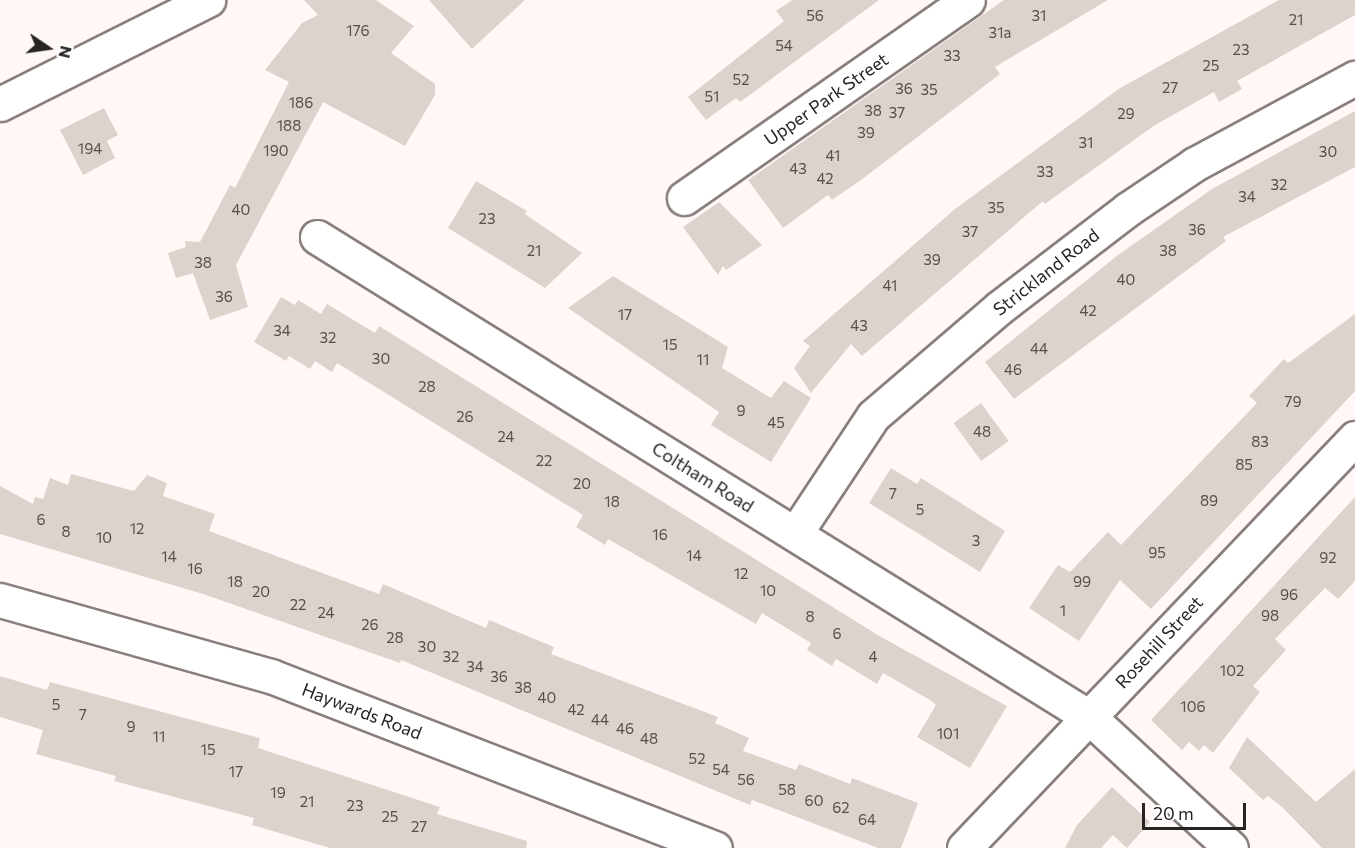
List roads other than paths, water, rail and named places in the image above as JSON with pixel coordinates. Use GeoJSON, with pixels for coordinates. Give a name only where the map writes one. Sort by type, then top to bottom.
{"type":"FeatureCollection","features":[{"type":"Feature","properties":{"kind":"main road"},"geometry":{"type":"LineString","coordinates":[[0,104],[208,0]]}},
{"type":"Feature","properties":{"kind":"main road","name":"Upper Park Street"},"geometry":{"type":"LineString","coordinates":[[684,198],[968,0]]}},
{"type":"Feature","properties":{"kind":"main road","name":"Strickland Road"},"geometry":{"type":"LineString","coordinates":[[795,534],[873,416],[982,322],[1063,257],[1186,170],[1355,78]]}},
{"type":"Feature","properties":{"kind":"main road","name":"Coltham Road"},"geometry":{"type":"LineString","coordinates":[[317,237],[1089,717],[1231,848]]}},
{"type":"Feature","properties":{"kind":"main road","name":"Rosehill Street"},"geometry":{"type":"LineString","coordinates":[[964,848],[1355,438]]}},
{"type":"Feature","properties":{"kind":"main road","name":"Haywards Road"},"geometry":{"type":"LineString","coordinates":[[0,600],[271,676],[715,848]]}}]}
